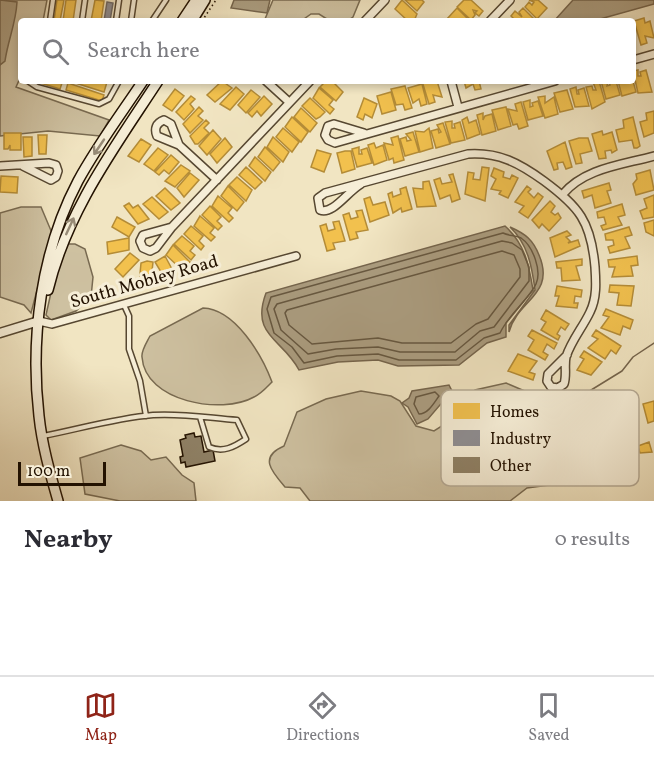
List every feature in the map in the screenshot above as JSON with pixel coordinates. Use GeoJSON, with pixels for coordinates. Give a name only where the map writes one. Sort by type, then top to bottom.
{"type":"FeatureCollection","features":[{"type":"Feature","properties":{"kind":"main road"},"geometry":{"type":"LineString","coordinates":[[184,18],[196,0]]}},
{"type":"Feature","properties":{"kind":"main road"},"geometry":{"type":"LineString","coordinates":[[194,18],[205,0]]}},
{"type":"Feature","properties":{"kind":"main road"},"geometry":{"type":"LineString","coordinates":[[199,18],[211,0]]}},
{"type":"Feature","properties":{"kind":"main road"},"geometry":{"type":"LineString","coordinates":[[58,501],[42,436],[37,392],[39,321],[43,285],[60,223],[79,179],[141,84]]}},
{"type":"Feature","properties":{"kind":"main road"},"geometry":{"type":"LineString","coordinates":[[39,321],[63,241],[86,192],[156,84]]}},
{"type":"Feature","properties":{"kind":"main road"},"geometry":{"type":"LineString","coordinates":[[112,129],[123,135]]}},
{"type":"Feature","properties":{"kind":"street"},"geometry":{"type":"LineString","coordinates":[[368,18],[385,0]]}},
{"type":"Feature","properties":{"kind":"street"},"geometry":{"type":"LineString","coordinates":[[493,18],[510,0]]}},
{"type":"Feature","properties":{"kind":"street"},"geometry":{"type":"LineString","coordinates":[[636,59],[654,54]]}},
{"type":"Feature","properties":{"kind":"street"},"geometry":{"type":"LineString","coordinates":[[269,84],[289,102]]}},
{"type":"Feature","properties":{"kind":"street"},"geometry":{"type":"LineString","coordinates":[[172,227],[143,235],[140,241],[143,248],[153,250],[307,84]]}},
{"type":"Feature","properties":{"kind":"street"},"geometry":{"type":"LineString","coordinates":[[452,84],[458,107]]}},
{"type":"Feature","properties":{"kind":"street"},"geometry":{"type":"LineString","coordinates":[[364,133],[334,124],[328,126],[325,135],[328,140],[335,142],[544,84]]}},
{"type":"Feature","properties":{"kind":"street"},"geometry":{"type":"LineString","coordinates":[[179,145],[217,180]]}},
{"type":"Feature","properties":{"kind":"street"},"geometry":{"type":"LineString","coordinates":[[360,184],[348,191],[333,209],[325,212],[320,210],[317,201],[321,195],[360,184],[468,154],[490,154],[523,165],[563,194],[577,208],[588,226],[593,247],[596,282],[591,310],[567,355],[548,374],[547,381],[551,387],[558,388],[564,384],[567,355]]}},
{"type":"Feature","properties":{"kind":"street"},"geometry":{"type":"LineString","coordinates":[[563,194],[572,183],[588,174],[654,156]]}},
{"type":"Feature","properties":{"kind":"street"},"geometry":{"type":"LineString","coordinates":[[0,166],[23,166]]}},
{"type":"Feature","properties":{"kind":"street","name":"South Mobley Road"},"geometry":{"type":"LineString","coordinates":[[0,333],[39,321],[52,324],[296,256]]}},
{"type":"Feature","properties":{"kind":"lane"},"geometry":{"type":"LineString","coordinates":[[50,18],[53,0]]}},
{"type":"Feature","properties":{"kind":"lane"},"geometry":{"type":"LineString","coordinates":[[82,18],[85,0]]}},
{"type":"Feature","properties":{"kind":"lane"},"geometry":{"type":"LineString","coordinates":[[116,18],[119,0]]}},
{"type":"Feature","properties":{"kind":"lane"},"geometry":{"type":"LineString","coordinates":[[131,18],[134,0]]}},
{"type":"Feature","properties":{"kind":"lane"},"geometry":{"type":"LineString","coordinates":[[154,18],[166,0]]}},
{"type":"Feature","properties":{"kind":"lane"},"geometry":{"type":"LineString","coordinates":[[32,84],[99,104],[109,99],[117,84]]}},
{"type":"Feature","properties":{"kind":"lane"},"geometry":{"type":"LineString","coordinates":[[124,304],[129,316],[129,349],[140,381],[146,416]]}},
{"type":"Feature","properties":{"kind":"lane"},"geometry":{"type":"LineString","coordinates":[[42,436],[146,416],[200,417],[237,420],[246,439],[229,449],[213,449],[209,447],[200,417]]}},
{"type":"Feature","properties":{"kind":"path"},"geometry":{"type":"LineString","coordinates":[[204,18],[216,0]]}},
{"type":"Feature","properties":{"kind":"shaded area"},"geometry":{"type":"Polygon","coordinates":[[[0,0],[47,0],[44,18],[18,18],[18,83],[16,87],[109,120],[100,136],[48,131],[0,136],[0,0]]]}},
{"type":"Feature","properties":{"kind":"shaded area"},"geometry":{"type":"Polygon","coordinates":[[[273,0],[360,0],[352,18],[325,18],[319,14],[311,14],[305,18],[265,18],[273,0]]]}},
{"type":"Feature","properties":{"kind":"shaded area"},"geometry":{"type":"Polygon","coordinates":[[[21,207],[41,207],[52,233],[31,313],[24,305],[0,297],[0,213],[21,207]]]}},
{"type":"Feature","properties":{"kind":"shaded area"},"geometry":{"type":"Polygon","coordinates":[[[67,244],[75,244],[85,249],[93,277],[91,297],[76,311],[51,320],[46,315],[52,288],[67,244]]]}},
{"type":"Feature","properties":{"kind":"shaded area"},"geometry":{"type":"Polygon","coordinates":[[[203,308],[215,310],[226,316],[246,335],[262,359],[272,382],[257,396],[223,405],[187,401],[156,385],[146,372],[142,355],[150,336],[203,308]]]}},
{"type":"Feature","properties":{"kind":"shaded area"},"geometry":{"type":"Polygon","coordinates":[[[506,383],[522,390],[475,390],[506,383]]]}},
{"type":"Feature","properties":{"kind":"shaded area"},"geometry":{"type":"Polygon","coordinates":[[[361,391],[391,396],[400,401],[416,426],[434,431],[441,427],[441,486],[542,486],[527,488],[510,501],[310,501],[300,488],[285,487],[272,470],[269,460],[276,450],[284,446],[297,412],[326,399],[361,391]]]}},
{"type":"Feature","properties":{"kind":"shaded area"},"geometry":{"type":"Polygon","coordinates":[[[121,445],[141,451],[151,460],[166,457],[182,475],[194,483],[196,501],[120,501],[85,494],[80,458],[121,445]]]}},
{"type":"Feature","properties":{"kind":"water"},"geometry":{"type":"Polygon","coordinates":[[[0,0],[17,2],[5,61],[0,65],[0,0]]]}},
{"type":"Feature","properties":{"kind":"water"},"geometry":{"type":"Polygon","coordinates":[[[234,0],[270,0],[267,13],[231,8],[234,0]]]}},
{"type":"Feature","properties":{"kind":"water"},"geometry":{"type":"Polygon","coordinates":[[[573,0],[654,0],[654,4],[604,18],[557,18],[573,0]]]}},
{"type":"Feature","properties":{"kind":"water"},"geometry":{"type":"Polygon","coordinates":[[[505,226],[522,248],[533,290],[506,323],[506,337],[487,343],[459,365],[398,366],[378,360],[338,362],[299,370],[265,328],[262,307],[266,293],[505,226]]]}},
{"type":"Feature","properties":{"kind":"water"},"geometry":{"type":"Polygon","coordinates":[[[510,227],[525,235],[534,245],[543,268],[543,279],[539,289],[513,321],[509,332],[509,325],[535,290],[531,264],[525,248],[510,227]]]}},
{"type":"Feature","properties":{"kind":"water"},"geometry":{"type":"Polygon","coordinates":[[[449,385],[452,390],[441,390],[441,404],[428,419],[417,424],[408,407],[402,403],[409,398],[412,391],[449,385]]]}},
{"type":"Feature","properties":{"kind":"building: Homes"},"geometry":{"type":"Polygon","coordinates":[[[57,0],[64,0],[61,18],[54,18],[57,0]]]}},
{"type":"Feature","properties":{"kind":"building: Homes"},"geometry":{"type":"Polygon","coordinates":[[[66,0],[76,0],[73,18],[63,18],[66,0]]]}},
{"type":"Feature","properties":{"kind":"building: Homes"},"geometry":{"type":"Polygon","coordinates":[[[95,0],[104,1],[101,18],[92,18],[95,0]]]}},
{"type":"Feature","properties":{"kind":"building: Homes"},"geometry":{"type":"Polygon","coordinates":[[[402,0],[417,14],[415,18],[405,18],[395,9],[402,0]]]}},
{"type":"Feature","properties":{"kind":"building: Homes"},"geometry":{"type":"Polygon","coordinates":[[[405,0],[422,0],[424,2],[417,11],[405,0]]]}},
{"type":"Feature","properties":{"kind":"building: Homes"},"geometry":{"type":"Polygon","coordinates":[[[464,0],[471,0],[483,11],[479,16],[475,13],[477,11],[473,10],[475,15],[469,18],[457,7],[464,0]]]}},
{"type":"Feature","properties":{"kind":"building: Homes"},"geometry":{"type":"Polygon","coordinates":[[[529,0],[538,0],[547,8],[538,18],[525,7],[529,2],[532,5],[534,2],[529,0]]]}},
{"type":"Feature","properties":{"kind":"building: Homes"},"geometry":{"type":"Polygon","coordinates":[[[457,8],[467,18],[448,18],[457,8]]]}},
{"type":"Feature","properties":{"kind":"building: Homes"},"geometry":{"type":"Polygon","coordinates":[[[523,8],[533,18],[513,18],[511,16],[515,11],[522,17],[519,12],[523,8]]]}},
{"type":"Feature","properties":{"kind":"building: Homes"},"geometry":{"type":"Polygon","coordinates":[[[644,18],[645,23],[650,21],[654,38],[645,36],[647,43],[641,45],[636,20],[644,18]]]}},
{"type":"Feature","properties":{"kind":"building: Homes"},"geometry":{"type":"Polygon","coordinates":[[[636,70],[638,70],[638,76],[641,76],[640,72],[646,70],[652,92],[638,93],[636,70]]]}},
{"type":"Feature","properties":{"kind":"building: Homes"},"geometry":{"type":"Polygon","coordinates":[[[44,84],[62,84],[60,89],[44,84]]]}},
{"type":"Feature","properties":{"kind":"building: Homes"},"geometry":{"type":"Polygon","coordinates":[[[68,84],[71,84],[104,95],[102,101],[66,90],[68,84]]]}},
{"type":"Feature","properties":{"kind":"building: Homes"},"geometry":{"type":"Polygon","coordinates":[[[79,84],[106,84],[104,92],[79,84]]]}},
{"type":"Feature","properties":{"kind":"building: Homes"},"geometry":{"type":"Polygon","coordinates":[[[219,84],[226,84],[232,88],[215,102],[207,95],[219,84]]]}},
{"type":"Feature","properties":{"kind":"building: Homes"},"geometry":{"type":"Polygon","coordinates":[[[323,84],[335,84],[343,92],[336,101],[320,87],[323,84]]]}},
{"type":"Feature","properties":{"kind":"building: Homes"},"geometry":{"type":"Polygon","coordinates":[[[422,84],[427,104],[421,106],[419,99],[413,103],[408,88],[422,84]]]}},
{"type":"Feature","properties":{"kind":"building: Homes"},"geometry":{"type":"Polygon","coordinates":[[[423,84],[438,84],[442,97],[433,95],[435,102],[429,104],[423,84]]]}},
{"type":"Feature","properties":{"kind":"building: Homes"},"geometry":{"type":"Polygon","coordinates":[[[473,84],[480,84],[481,89],[475,90],[473,84]]]}},
{"type":"Feature","properties":{"kind":"building: Homes"},"geometry":{"type":"Polygon","coordinates":[[[594,84],[600,84],[605,102],[592,109],[586,87],[592,86],[593,90],[596,90],[594,84]]]}},
{"type":"Feature","properties":{"kind":"building: Homes"},"geometry":{"type":"Polygon","coordinates":[[[602,84],[607,84],[607,86],[617,84],[620,95],[606,99],[602,84]]]}},
{"type":"Feature","properties":{"kind":"building: Homes"},"geometry":{"type":"Polygon","coordinates":[[[619,84],[634,84],[636,92],[622,96],[619,84]]]}},
{"type":"Feature","properties":{"kind":"building: Homes"},"geometry":{"type":"Polygon","coordinates":[[[405,86],[412,108],[405,110],[403,104],[396,105],[391,89],[405,86]]]}},
{"type":"Feature","properties":{"kind":"building: Homes"},"geometry":{"type":"Polygon","coordinates":[[[236,87],[244,94],[230,110],[220,104],[236,87]]]}},
{"type":"Feature","properties":{"kind":"building: Homes"},"geometry":{"type":"Polygon","coordinates":[[[576,87],[577,94],[579,94],[578,90],[584,88],[589,106],[575,107],[570,89],[576,87]]]}},
{"type":"Feature","properties":{"kind":"building: Homes"},"geometry":{"type":"Polygon","coordinates":[[[319,88],[333,100],[329,105],[334,109],[330,114],[313,98],[319,88]]]}},
{"type":"Feature","properties":{"kind":"building: Homes"},"geometry":{"type":"Polygon","coordinates":[[[175,89],[184,96],[172,111],[163,105],[175,89]]]}},
{"type":"Feature","properties":{"kind":"building: Homes"},"geometry":{"type":"Polygon","coordinates":[[[251,90],[260,97],[246,113],[238,105],[251,90]]]}},
{"type":"Feature","properties":{"kind":"building: Homes"},"geometry":{"type":"Polygon","coordinates":[[[567,90],[573,109],[560,112],[554,93],[567,90]]]}},
{"type":"Feature","properties":{"kind":"building: Homes"},"geometry":{"type":"Polygon","coordinates":[[[391,92],[396,110],[382,114],[377,96],[391,92]]]}},
{"type":"Feature","properties":{"kind":"building: Homes"},"geometry":{"type":"Polygon","coordinates":[[[191,96],[195,99],[190,104],[194,109],[184,120],[176,112],[191,96]]]}},
{"type":"Feature","properties":{"kind":"building: Homes"},"geometry":{"type":"Polygon","coordinates":[[[264,96],[272,104],[261,116],[257,111],[252,117],[248,113],[264,96]]]}},
{"type":"Feature","properties":{"kind":"building: Homes"},"geometry":{"type":"Polygon","coordinates":[[[545,96],[545,103],[554,97],[558,114],[545,118],[538,97],[545,96]]]}},
{"type":"Feature","properties":{"kind":"building: Homes"},"geometry":{"type":"Polygon","coordinates":[[[310,98],[325,112],[316,119],[302,106],[310,98]]]}},
{"type":"Feature","properties":{"kind":"building: Homes"},"geometry":{"type":"Polygon","coordinates":[[[364,98],[377,104],[372,118],[365,114],[363,120],[357,117],[364,98]]]}},
{"type":"Feature","properties":{"kind":"building: Homes"},"geometry":{"type":"Polygon","coordinates":[[[530,100],[530,107],[533,106],[532,103],[538,101],[543,116],[528,120],[523,102],[530,100]]]}},
{"type":"Feature","properties":{"kind":"building: Homes"},"geometry":{"type":"Polygon","coordinates":[[[521,102],[528,126],[519,129],[517,124],[513,125],[508,109],[517,111],[515,104],[521,102]]]}},
{"type":"Feature","properties":{"kind":"building: Homes"},"geometry":{"type":"Polygon","coordinates":[[[199,107],[203,111],[198,116],[203,120],[190,133],[183,124],[199,107]]]}},
{"type":"Feature","properties":{"kind":"building: Homes"},"geometry":{"type":"Polygon","coordinates":[[[506,107],[511,126],[498,130],[492,110],[506,107]]]}},
{"type":"Feature","properties":{"kind":"building: Homes"},"geometry":{"type":"Polygon","coordinates":[[[301,108],[317,123],[310,132],[294,117],[301,108]]]}},
{"type":"Feature","properties":{"kind":"building: Homes"},"geometry":{"type":"Polygon","coordinates":[[[654,111],[654,133],[644,137],[640,122],[647,120],[646,113],[654,111]]]}},
{"type":"Feature","properties":{"kind":"building: Homes"},"geometry":{"type":"Polygon","coordinates":[[[483,113],[483,120],[485,116],[492,114],[496,131],[482,135],[477,115],[483,113]]]}},
{"type":"Feature","properties":{"kind":"building: Homes"},"geometry":{"type":"Polygon","coordinates":[[[292,117],[308,132],[301,142],[285,127],[292,117]]]}},
{"type":"Feature","properties":{"kind":"building: Homes"},"geometry":{"type":"Polygon","coordinates":[[[467,117],[469,123],[476,120],[480,134],[467,139],[462,120],[467,117]]]}},
{"type":"Feature","properties":{"kind":"building: Homes"},"geometry":{"type":"Polygon","coordinates":[[[633,117],[640,146],[637,148],[634,148],[632,140],[619,142],[616,130],[624,128],[623,120],[633,117]]]}},
{"type":"Feature","properties":{"kind":"building: Homes"},"geometry":{"type":"Polygon","coordinates":[[[206,120],[209,123],[204,128],[209,133],[198,144],[195,144],[190,136],[206,120]]]}},
{"type":"Feature","properties":{"kind":"building: Homes"},"geometry":{"type":"Polygon","coordinates":[[[452,121],[452,128],[455,128],[454,124],[460,122],[465,140],[451,143],[445,122],[452,121]]]}},
{"type":"Feature","properties":{"kind":"building: Homes"},"geometry":{"type":"Polygon","coordinates":[[[443,123],[450,144],[436,148],[431,131],[438,129],[439,133],[441,132],[437,125],[443,123]]]}},
{"type":"Feature","properties":{"kind":"building: Homes"},"geometry":{"type":"Polygon","coordinates":[[[283,128],[299,142],[292,152],[276,137],[283,128]]]}},
{"type":"Feature","properties":{"kind":"building: Homes"},"geometry":{"type":"Polygon","coordinates":[[[429,128],[433,148],[420,152],[415,131],[424,132],[429,128]]]}},
{"type":"Feature","properties":{"kind":"building: Homes"},"geometry":{"type":"Polygon","coordinates":[[[213,130],[221,139],[207,155],[199,146],[213,130]]]}},
{"type":"Feature","properties":{"kind":"building: Homes"},"geometry":{"type":"Polygon","coordinates":[[[602,131],[603,135],[612,132],[617,150],[612,153],[611,150],[605,151],[606,158],[599,159],[592,134],[602,131]]]}},
{"type":"Feature","properties":{"kind":"building: Homes"},"geometry":{"type":"Polygon","coordinates":[[[413,132],[419,152],[405,156],[400,139],[406,137],[407,141],[411,140],[406,134],[413,132]]]}},
{"type":"Feature","properties":{"kind":"building: Homes"},"geometry":{"type":"Polygon","coordinates":[[[4,133],[21,133],[21,150],[10,150],[10,145],[8,149],[4,149],[4,133]]]}},
{"type":"Feature","properties":{"kind":"building: Homes"},"geometry":{"type":"Polygon","coordinates":[[[38,135],[47,135],[46,154],[39,154],[38,135]]]}},
{"type":"Feature","properties":{"kind":"building: Homes"},"geometry":{"type":"Polygon","coordinates":[[[398,136],[404,160],[394,163],[393,158],[389,160],[384,143],[393,145],[391,138],[398,136]]]}},
{"type":"Feature","properties":{"kind":"building: Homes"},"geometry":{"type":"Polygon","coordinates":[[[23,137],[32,137],[32,156],[24,157],[23,137]]]}},
{"type":"Feature","properties":{"kind":"building: Homes"},"geometry":{"type":"Polygon","coordinates":[[[273,137],[289,152],[283,162],[267,147],[273,137]]]}},
{"type":"Feature","properties":{"kind":"building: Homes"},"geometry":{"type":"Polygon","coordinates":[[[225,138],[232,147],[217,163],[210,154],[225,138]]]}},
{"type":"Feature","properties":{"kind":"building: Homes"},"geometry":{"type":"Polygon","coordinates":[[[588,138],[592,151],[580,154],[582,163],[576,164],[569,141],[588,138]]]}},
{"type":"Feature","properties":{"kind":"building: Homes"},"geometry":{"type":"Polygon","coordinates":[[[141,139],[151,145],[139,162],[128,156],[141,139]]]}},
{"type":"Feature","properties":{"kind":"building: Homes"},"geometry":{"type":"Polygon","coordinates":[[[565,142],[572,167],[566,169],[563,162],[557,163],[558,169],[554,170],[547,151],[565,142]]]}},
{"type":"Feature","properties":{"kind":"building: Homes"},"geometry":{"type":"Polygon","coordinates":[[[374,143],[376,148],[383,145],[387,160],[374,165],[368,145],[374,143]]]}},
{"type":"Feature","properties":{"kind":"building: Homes"},"geometry":{"type":"Polygon","coordinates":[[[265,147],[280,162],[273,171],[258,157],[265,147]]]}},
{"type":"Feature","properties":{"kind":"building: Homes"},"geometry":{"type":"Polygon","coordinates":[[[359,147],[359,154],[362,154],[361,150],[367,148],[372,163],[357,167],[352,149],[359,147]]]}},
{"type":"Feature","properties":{"kind":"building: Homes"},"geometry":{"type":"Polygon","coordinates":[[[158,148],[168,155],[154,171],[144,164],[158,148]]]}},
{"type":"Feature","properties":{"kind":"building: Homes"},"geometry":{"type":"Polygon","coordinates":[[[317,150],[331,154],[324,172],[311,167],[317,150]]]}},
{"type":"Feature","properties":{"kind":"building: Homes"},"geometry":{"type":"Polygon","coordinates":[[[351,151],[355,169],[342,173],[337,153],[351,151]]]}},
{"type":"Feature","properties":{"kind":"building: Homes"},"geometry":{"type":"Polygon","coordinates":[[[171,155],[179,162],[169,174],[164,170],[159,175],[155,172],[171,155]]]}},
{"type":"Feature","properties":{"kind":"building: Homes"},"geometry":{"type":"Polygon","coordinates":[[[255,157],[271,172],[265,181],[249,166],[255,157]]]}},
{"type":"Feature","properties":{"kind":"building: Homes"},"geometry":{"type":"Polygon","coordinates":[[[181,165],[190,171],[175,187],[165,181],[181,165]]]}},
{"type":"Feature","properties":{"kind":"building: Homes"},"geometry":{"type":"Polygon","coordinates":[[[246,167],[262,182],[255,189],[239,175],[246,167]]]}},
{"type":"Feature","properties":{"kind":"building: Homes"},"geometry":{"type":"Polygon","coordinates":[[[482,167],[489,168],[485,201],[465,194],[468,172],[474,173],[473,179],[480,180],[482,167]]]}},
{"type":"Feature","properties":{"kind":"building: Homes"},"geometry":{"type":"Polygon","coordinates":[[[494,168],[504,172],[503,177],[510,179],[512,175],[518,178],[508,198],[499,194],[501,191],[491,189],[496,179],[491,176],[494,168]]]}},
{"type":"Feature","properties":{"kind":"building: Homes"},"geometry":{"type":"Polygon","coordinates":[[[650,170],[654,190],[636,195],[633,184],[637,179],[636,174],[650,170]]]}},
{"type":"Feature","properties":{"kind":"building: Homes"},"geometry":{"type":"Polygon","coordinates":[[[190,173],[199,180],[184,197],[177,188],[190,173]]]}},
{"type":"Feature","properties":{"kind":"building: Homes"},"geometry":{"type":"Polygon","coordinates":[[[453,174],[460,199],[452,202],[450,195],[440,199],[434,180],[440,178],[442,184],[452,182],[449,175],[453,174]]]}},
{"type":"Feature","properties":{"kind":"building: Homes"},"geometry":{"type":"Polygon","coordinates":[[[1,176],[18,177],[17,193],[0,192],[1,176]]]}},
{"type":"Feature","properties":{"kind":"building: Homes"},"geometry":{"type":"Polygon","coordinates":[[[237,177],[252,190],[246,201],[229,185],[237,177]]]}},
{"type":"Feature","properties":{"kind":"building: Homes"},"geometry":{"type":"Polygon","coordinates":[[[429,181],[436,206],[417,207],[413,188],[423,189],[423,182],[429,181]]]}},
{"type":"Feature","properties":{"kind":"building: Homes"},"geometry":{"type":"Polygon","coordinates":[[[609,183],[611,190],[607,191],[611,203],[595,208],[592,195],[584,198],[582,191],[609,183]]]}},
{"type":"Feature","properties":{"kind":"building: Homes"},"geometry":{"type":"Polygon","coordinates":[[[228,186],[244,202],[237,211],[221,196],[228,186]]]}},
{"type":"Feature","properties":{"kind":"building: Homes"},"geometry":{"type":"Polygon","coordinates":[[[527,186],[531,189],[528,192],[534,198],[538,193],[543,197],[528,218],[519,212],[524,206],[515,202],[527,186]]]}},
{"type":"Feature","properties":{"kind":"building: Homes"},"geometry":{"type":"Polygon","coordinates":[[[406,187],[412,209],[402,212],[401,208],[393,213],[388,194],[392,192],[393,197],[401,194],[400,189],[406,187]]]}},
{"type":"Feature","properties":{"kind":"building: Homes"},"geometry":{"type":"Polygon","coordinates":[[[165,188],[180,203],[171,210],[156,196],[165,188]]]}},
{"type":"Feature","properties":{"kind":"building: Homes"},"geometry":{"type":"Polygon","coordinates":[[[654,195],[654,217],[643,219],[640,211],[647,208],[644,199],[654,195]]]}},
{"type":"Feature","properties":{"kind":"building: Homes"},"geometry":{"type":"Polygon","coordinates":[[[218,196],[232,208],[228,213],[233,218],[229,222],[212,206],[218,196]]]}},
{"type":"Feature","properties":{"kind":"building: Homes"},"geometry":{"type":"Polygon","coordinates":[[[152,197],[168,212],[159,219],[143,204],[152,197]]]}},
{"type":"Feature","properties":{"kind":"building: Homes"},"geometry":{"type":"Polygon","coordinates":[[[370,197],[373,205],[385,202],[389,215],[370,222],[364,199],[370,197]]]}},
{"type":"Feature","properties":{"kind":"building: Homes"},"geometry":{"type":"Polygon","coordinates":[[[550,201],[555,206],[551,212],[555,215],[558,213],[561,218],[549,231],[542,224],[539,228],[532,220],[550,201]]]}},
{"type":"Feature","properties":{"kind":"building: Homes"},"geometry":{"type":"Polygon","coordinates":[[[129,203],[133,208],[138,205],[149,219],[138,224],[124,206],[129,203]]]}},
{"type":"Feature","properties":{"kind":"building: Homes"},"geometry":{"type":"Polygon","coordinates":[[[622,204],[625,215],[618,217],[622,225],[603,230],[601,226],[606,224],[604,217],[598,218],[597,212],[622,204]]]}},
{"type":"Feature","properties":{"kind":"building: Homes"},"geometry":{"type":"Polygon","coordinates":[[[210,206],[221,217],[217,221],[222,226],[218,230],[202,215],[210,206]]]}},
{"type":"Feature","properties":{"kind":"building: Homes"},"geometry":{"type":"Polygon","coordinates":[[[362,210],[368,230],[356,232],[358,238],[350,240],[343,215],[349,213],[351,219],[358,217],[356,211],[362,210]]]}},
{"type":"Feature","properties":{"kind":"building: Homes"},"geometry":{"type":"Polygon","coordinates":[[[200,216],[214,228],[210,233],[215,237],[211,241],[194,226],[200,216]]]}},
{"type":"Feature","properties":{"kind":"building: Homes"},"geometry":{"type":"Polygon","coordinates":[[[117,217],[135,227],[129,237],[112,227],[117,217]]]}},
{"type":"Feature","properties":{"kind":"building: Homes"},"geometry":{"type":"Polygon","coordinates":[[[654,220],[654,236],[646,232],[644,223],[654,220]]]}},
{"type":"Feature","properties":{"kind":"building: Homes"},"geometry":{"type":"Polygon","coordinates":[[[339,221],[345,241],[333,243],[335,249],[327,251],[320,226],[326,224],[328,231],[335,229],[333,222],[339,221]]]}},
{"type":"Feature","properties":{"kind":"building: Homes"},"geometry":{"type":"Polygon","coordinates":[[[191,226],[203,236],[199,241],[204,246],[201,250],[184,234],[191,226]]]}},
{"type":"Feature","properties":{"kind":"building: Homes"},"geometry":{"type":"Polygon","coordinates":[[[629,227],[632,235],[625,237],[630,248],[610,253],[608,247],[614,245],[613,240],[606,240],[605,234],[629,227]]]}},
{"type":"Feature","properties":{"kind":"building: Homes"},"geometry":{"type":"Polygon","coordinates":[[[567,231],[571,235],[566,237],[570,241],[568,243],[578,240],[580,246],[555,257],[550,238],[567,231]]]}},
{"type":"Feature","properties":{"kind":"building: Homes"},"geometry":{"type":"Polygon","coordinates":[[[182,236],[194,246],[190,251],[195,255],[191,260],[174,244],[182,236]]]}},
{"type":"Feature","properties":{"kind":"building: Homes"},"geometry":{"type":"Polygon","coordinates":[[[129,238],[129,250],[108,254],[107,242],[129,238]]]}},
{"type":"Feature","properties":{"kind":"building: Homes"},"geometry":{"type":"Polygon","coordinates":[[[173,245],[190,262],[182,270],[166,255],[173,245]]]}},
{"type":"Feature","properties":{"kind":"building: Homes"},"geometry":{"type":"Polygon","coordinates":[[[130,253],[139,260],[123,277],[115,269],[130,253]]]}},
{"type":"Feature","properties":{"kind":"building: Homes"},"geometry":{"type":"Polygon","coordinates":[[[165,256],[173,271],[164,277],[155,262],[165,256]]]}},
{"type":"Feature","properties":{"kind":"building: Homes"},"geometry":{"type":"Polygon","coordinates":[[[637,256],[638,265],[631,266],[633,276],[612,277],[615,267],[609,267],[608,260],[637,256]]]}},
{"type":"Feature","properties":{"kind":"building: Homes"},"geometry":{"type":"Polygon","coordinates":[[[582,259],[582,265],[576,266],[580,280],[562,281],[561,268],[557,268],[556,262],[582,259]]]}},
{"type":"Feature","properties":{"kind":"building: Homes"},"geometry":{"type":"Polygon","coordinates":[[[153,262],[151,280],[145,279],[144,286],[139,285],[141,263],[153,262]]]}},
{"type":"Feature","properties":{"kind":"building: Homes"},"geometry":{"type":"Polygon","coordinates":[[[610,285],[634,286],[631,306],[617,305],[619,293],[609,292],[610,285]]]}},
{"type":"Feature","properties":{"kind":"building: Homes"},"geometry":{"type":"Polygon","coordinates":[[[557,286],[582,290],[581,297],[575,296],[574,303],[578,303],[577,308],[556,306],[559,296],[555,296],[557,286]]]}},
{"type":"Feature","properties":{"kind":"building: Homes"},"geometry":{"type":"Polygon","coordinates":[[[606,309],[633,320],[630,329],[623,326],[620,335],[601,328],[609,317],[603,315],[606,309]]]}},
{"type":"Feature","properties":{"kind":"building: Homes"},"geometry":{"type":"Polygon","coordinates":[[[546,310],[569,324],[565,330],[561,327],[557,334],[560,336],[558,340],[541,330],[546,322],[541,319],[546,310]]]}},
{"type":"Feature","properties":{"kind":"building: Homes"},"geometry":{"type":"Polygon","coordinates":[[[532,330],[557,343],[554,349],[547,344],[543,352],[548,355],[545,360],[528,350],[534,340],[528,336],[532,330]]]}},
{"type":"Feature","properties":{"kind":"building: Homes"},"geometry":{"type":"Polygon","coordinates":[[[596,330],[621,346],[616,354],[611,350],[605,359],[588,348],[598,339],[592,336],[596,330]]]}},
{"type":"Feature","properties":{"kind":"building: Homes"},"geometry":{"type":"Polygon","coordinates":[[[584,351],[602,362],[591,375],[577,370],[584,359],[580,357],[584,351]]]}},
{"type":"Feature","properties":{"kind":"building: Homes"},"geometry":{"type":"Polygon","coordinates":[[[518,354],[537,361],[529,372],[535,374],[533,380],[508,371],[518,354]]]}},
{"type":"Feature","properties":{"kind":"building: Homes"},"geometry":{"type":"Polygon","coordinates":[[[654,401],[654,421],[648,423],[643,404],[654,401]]]}},
{"type":"Feature","properties":{"kind":"building: Homes"},"geometry":{"type":"Polygon","coordinates":[[[649,442],[652,452],[640,453],[639,446],[649,442]]]}},
{"type":"Feature","properties":{"kind":"building: Industry"},"geometry":{"type":"Polygon","coordinates":[[[107,2],[113,3],[110,18],[104,18],[107,2]]]}},
{"type":"Feature","properties":{"kind":"building: Other"},"geometry":{"type":"Polygon","coordinates":[[[194,433],[195,437],[201,436],[204,452],[213,450],[215,461],[186,467],[185,462],[181,463],[180,457],[183,456],[180,440],[186,438],[185,435],[194,433]]]}},
{"type":"Feature","properties":{"kind":"waterway"},"geometry":{"type":"LineString","coordinates":[[591,390],[622,371],[633,357],[654,343]]}}]}
